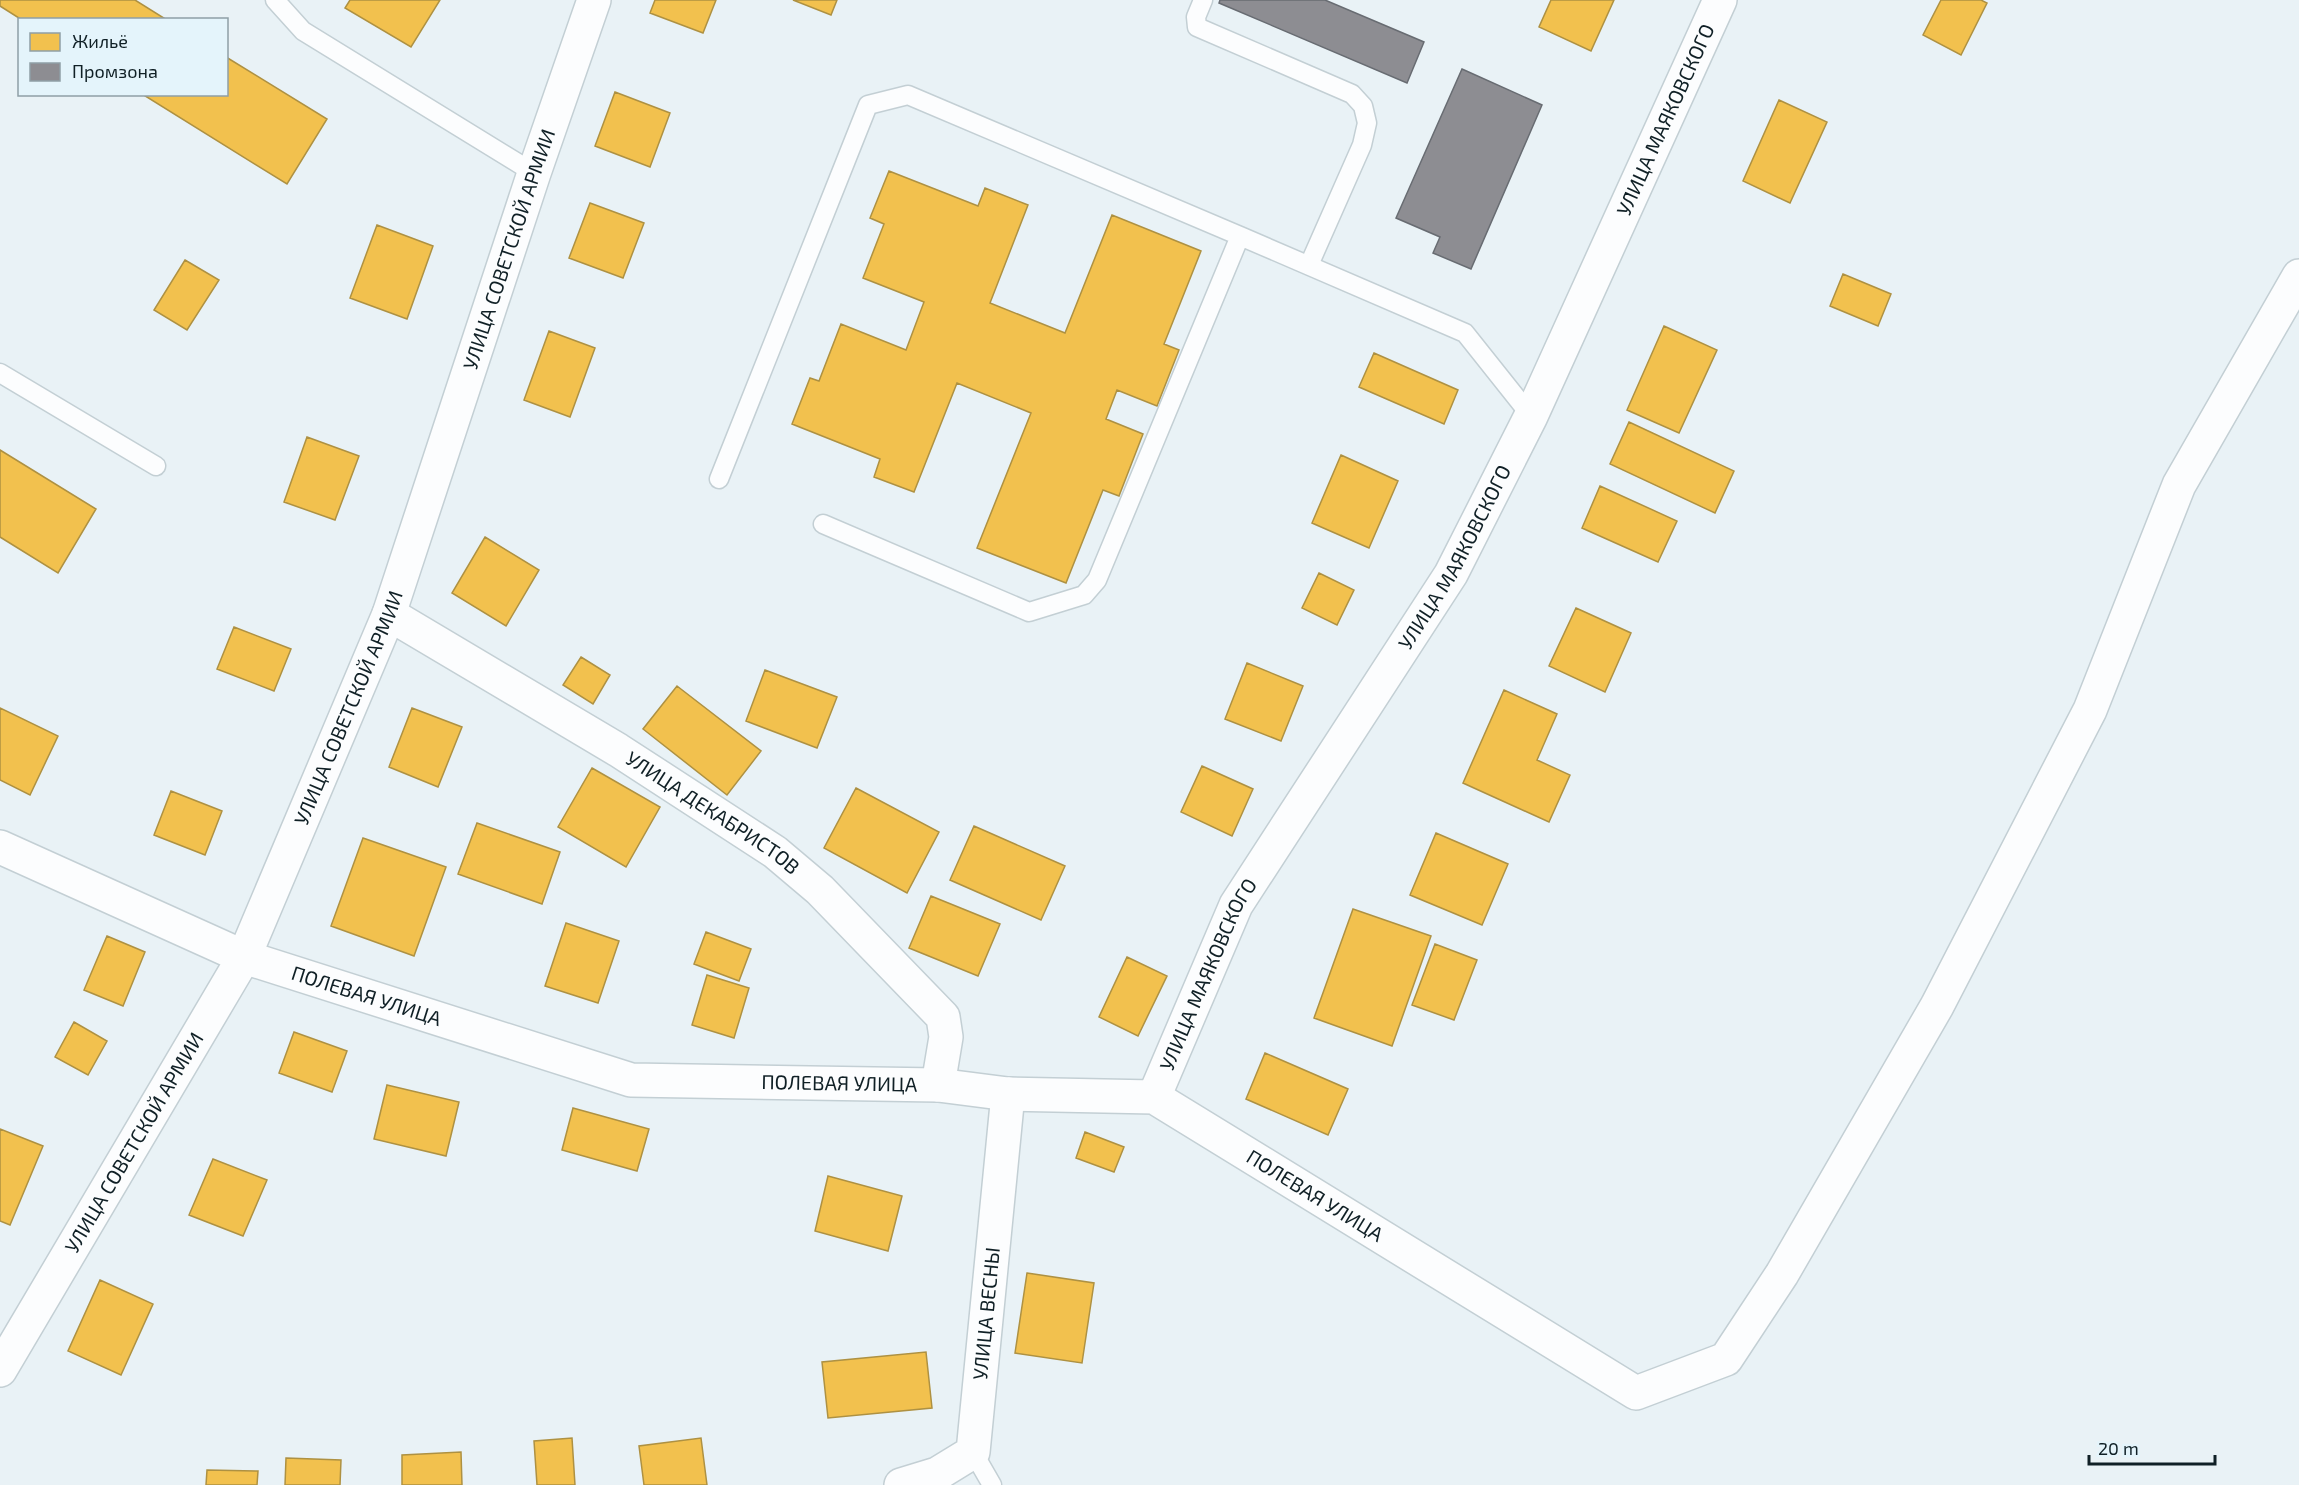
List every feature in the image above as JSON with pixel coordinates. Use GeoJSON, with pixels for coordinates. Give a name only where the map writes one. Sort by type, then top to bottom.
{"type":"FeatureCollection","features":[{"type":"Feature","properties":{"kind":"street","name":"УЛИЦА СОВЕТСКОЙ АРМИИ"},"geometry":{"type":"LineString","coordinates":[[0,1370],[244,957],[389,614],[534,173],[594,0]]}},
{"type":"Feature","properties":{"kind":"street","name":"УЛИЦА МАЯКОВСКОГО"},"geometry":{"type":"LineString","coordinates":[[1154,1096],[1236,905],[1451,574],[1531,416],[1720,0]]}},
{"type":"Feature","properties":{"kind":"street","name":"ПОЛЕВАЯ УЛИЦА"},"geometry":{"type":"LineString","coordinates":[[0,847],[244,957],[631,1080],[939,1085],[1008,1094],[1154,1096],[1636,1393],[1726,1359],[1782,1274],[1937,1006],[2090,710],[2179,485],[2299,276]]}},
{"type":"Feature","properties":{"kind":"street","name":"УЛИЦА ДЕКАБРИСТОВ"},"geometry":{"type":"LineString","coordinates":[[389,614],[618,750],[775,852],[820,890],[943,1017],[946,1037],[939,1085]]}},
{"type":"Feature","properties":{"kind":"street","name":"УЛИЦА ВЕСНЫ"},"geometry":{"type":"LineString","coordinates":[[973,1452],[1008,1094]]}},
{"type":"Feature","properties":{"kind":"street"},"geometry":{"type":"LineString","coordinates":[[901,1485],[937,1474],[973,1452]]}},
{"type":"Feature","properties":{"kind":"lane"},"geometry":{"type":"LineString","coordinates":[[275,0],[303,31],[534,173]]}},
{"type":"Feature","properties":{"kind":"lane"},"geometry":{"type":"LineString","coordinates":[[1203,0],[1196,16],[1197,27],[1352,94],[1363,106],[1367,123],[1362,145],[1310,265]]}},
{"type":"Feature","properties":{"kind":"lane"},"geometry":{"type":"LineString","coordinates":[[719,479],[868,105],[908,95],[1310,265],[1464,333],[1531,416]]}},
{"type":"Feature","properties":{"kind":"lane"},"geometry":{"type":"LineString","coordinates":[[823,524],[1029,612],[1084,596],[1097,580],[1240,236]]}},
{"type":"Feature","properties":{"kind":"lane"},"geometry":{"type":"LineString","coordinates":[[0,373],[156,466]]}},
{"type":"Feature","properties":{"kind":"lane"},"geometry":{"type":"LineString","coordinates":[[973,1452],[993,1485]]}},
{"type":"Feature","properties":{"kind":"building: Жильё"},"geometry":{"type":"Polygon","coordinates":[[[0,0],[135,0],[164,18],[19,18],[0,6],[0,0]]]}},
{"type":"Feature","properties":{"kind":"building: Жильё"},"geometry":{"type":"Polygon","coordinates":[[[350,0],[440,0],[411,47],[345,8],[350,0]]]}},
{"type":"Feature","properties":{"kind":"building: Жильё"},"geometry":{"type":"Polygon","coordinates":[[[655,0],[716,0],[703,33],[650,13],[655,0]]]}},
{"type":"Feature","properties":{"kind":"building: Жильё"},"geometry":{"type":"Polygon","coordinates":[[[793,0],[837,0],[831,15],[793,0]]]}},
{"type":"Feature","properties":{"kind":"building: Жильё"},"geometry":{"type":"Polygon","coordinates":[[[1551,0],[1614,0],[1591,51],[1539,27],[1551,0]]]}},
{"type":"Feature","properties":{"kind":"building: Жильё"},"geometry":{"type":"Polygon","coordinates":[[[1941,0],[1981,0],[1987,3],[1961,55],[1923,35],[1941,0]]]}},
{"type":"Feature","properties":{"kind":"building: Жильё"},"geometry":{"type":"Polygon","coordinates":[[[228,58],[327,119],[287,184],[145,96],[228,96],[228,58]]]}},
{"type":"Feature","properties":{"kind":"building: Жильё"},"geometry":{"type":"Polygon","coordinates":[[[615,92],[670,113],[650,167],[595,146],[615,92]]]}},
{"type":"Feature","properties":{"kind":"building: Жильё"},"geometry":{"type":"Polygon","coordinates":[[[1779,100],[1827,122],[1790,203],[1743,181],[1779,100]]]}},
{"type":"Feature","properties":{"kind":"building: Жильё"},"geometry":{"type":"Polygon","coordinates":[[[889,171],[978,206],[985,188],[1028,205],[990,303],[1065,333],[1112,215],[1201,251],[1164,344],[1179,350],[1157,406],[1117,390],[1106,419],[1143,434],[1119,496],[1103,490],[1066,583],[977,548],[1031,413],[957,383],[914,492],[874,477],[880,459],[792,424],[810,378],[819,381],[841,324],[906,350],[924,302],[863,278],[884,224],[870,218],[889,171]]]}},
{"type":"Feature","properties":{"kind":"building: Жильё"},"geometry":{"type":"Polygon","coordinates":[[[590,203],[644,223],[623,278],[569,258],[590,203]]]}},
{"type":"Feature","properties":{"kind":"building: Жильё"},"geometry":{"type":"Polygon","coordinates":[[[377,225],[433,246],[407,319],[350,298],[377,225]]]}},
{"type":"Feature","properties":{"kind":"building: Жильё"},"geometry":{"type":"Polygon","coordinates":[[[185,260],[219,280],[187,330],[154,310],[185,260]]]}},
{"type":"Feature","properties":{"kind":"building: Жильё"},"geometry":{"type":"Polygon","coordinates":[[[1843,274],[1891,294],[1878,326],[1830,306],[1843,274]]]}},
{"type":"Feature","properties":{"kind":"building: Жильё"},"geometry":{"type":"Polygon","coordinates":[[[1664,326],[1717,350],[1679,433],[1627,410],[1664,326]]]}},
{"type":"Feature","properties":{"kind":"building: Жильё"},"geometry":{"type":"Polygon","coordinates":[[[549,331],[595,348],[570,417],[524,400],[549,331]]]}},
{"type":"Feature","properties":{"kind":"building: Жильё"},"geometry":{"type":"Polygon","coordinates":[[[1374,353],[1458,390],[1444,424],[1359,387],[1374,353]]]}},
{"type":"Feature","properties":{"kind":"building: Жильё"},"geometry":{"type":"Polygon","coordinates":[[[1629,422],[1734,471],[1715,513],[1610,464],[1629,422]]]}},
{"type":"Feature","properties":{"kind":"building: Жильё"},"geometry":{"type":"Polygon","coordinates":[[[307,437],[359,456],[335,520],[284,502],[307,437]]]}},
{"type":"Feature","properties":{"kind":"building: Жильё"},"geometry":{"type":"Polygon","coordinates":[[[0,450],[96,509],[58,573],[0,537],[0,450]]]}},
{"type":"Feature","properties":{"kind":"building: Жильё"},"geometry":{"type":"Polygon","coordinates":[[[1341,455],[1398,481],[1369,548],[1312,523],[1341,455]]]}},
{"type":"Feature","properties":{"kind":"building: Жильё"},"geometry":{"type":"Polygon","coordinates":[[[1600,486],[1677,521],[1658,562],[1582,528],[1600,486]]]}},
{"type":"Feature","properties":{"kind":"building: Жильё"},"geometry":{"type":"Polygon","coordinates":[[[485,537],[539,570],[506,626],[452,593],[485,537]]]}},
{"type":"Feature","properties":{"kind":"building: Жильё"},"geometry":{"type":"Polygon","coordinates":[[[1319,573],[1354,590],[1337,625],[1302,608],[1319,573]]]}},
{"type":"Feature","properties":{"kind":"building: Жильё"},"geometry":{"type":"Polygon","coordinates":[[[1576,608],[1631,633],[1605,692],[1549,666],[1576,608]]]}},
{"type":"Feature","properties":{"kind":"building: Жильё"},"geometry":{"type":"Polygon","coordinates":[[[234,627],[291,649],[274,691],[217,669],[234,627]]]}},
{"type":"Feature","properties":{"kind":"building: Жильё"},"geometry":{"type":"Polygon","coordinates":[[[581,657],[610,675],[593,704],[563,685],[581,657]]]}},
{"type":"Feature","properties":{"kind":"building: Жильё"},"geometry":{"type":"Polygon","coordinates":[[[1247,663],[1303,686],[1281,741],[1225,719],[1247,663]]]}},
{"type":"Feature","properties":{"kind":"building: Жильё"},"geometry":{"type":"Polygon","coordinates":[[[765,670],[837,697],[817,748],[746,721],[765,670]]]}},
{"type":"Feature","properties":{"kind":"building: Жильё"},"geometry":{"type":"Polygon","coordinates":[[[677,686],[761,751],[727,795],[643,729],[677,686]]]}},
{"type":"Feature","properties":{"kind":"building: Жильё"},"geometry":{"type":"Polygon","coordinates":[[[1504,690],[1557,714],[1537,760],[1570,775],[1549,822],[1463,783],[1504,690]]]}},
{"type":"Feature","properties":{"kind":"building: Жильё"},"geometry":{"type":"Polygon","coordinates":[[[0,708],[58,736],[30,795],[0,780],[0,708]]]}},
{"type":"Feature","properties":{"kind":"building: Жильё"},"geometry":{"type":"Polygon","coordinates":[[[412,708],[462,727],[438,787],[389,767],[412,708]]]}},
{"type":"Feature","properties":{"kind":"building: Жильё"},"geometry":{"type":"Polygon","coordinates":[[[1202,766],[1253,789],[1232,836],[1181,812],[1202,766]]]}},
{"type":"Feature","properties":{"kind":"building: Жильё"},"geometry":{"type":"Polygon","coordinates":[[[592,768],[660,807],[626,867],[558,827],[592,768]]]}},
{"type":"Feature","properties":{"kind":"building: Жильё"},"geometry":{"type":"Polygon","coordinates":[[[856,788],[939,832],[907,893],[824,848],[856,788]]]}},
{"type":"Feature","properties":{"kind":"building: Жильё"},"geometry":{"type":"Polygon","coordinates":[[[171,791],[222,811],[205,855],[154,835],[171,791]]]}},
{"type":"Feature","properties":{"kind":"building: Жильё"},"geometry":{"type":"Polygon","coordinates":[[[477,823],[560,852],[542,904],[458,874],[477,823]]]}},
{"type":"Feature","properties":{"kind":"building: Жильё"},"geometry":{"type":"Polygon","coordinates":[[[974,826],[1065,866],[1041,920],[950,880],[974,826]]]}},
{"type":"Feature","properties":{"kind":"building: Жильё"},"geometry":{"type":"Polygon","coordinates":[[[1436,833],[1508,864],[1482,925],[1410,895],[1436,833]]]}},
{"type":"Feature","properties":{"kind":"building: Жильё"},"geometry":{"type":"Polygon","coordinates":[[[363,838],[446,867],[414,956],[331,926],[363,838]]]}},
{"type":"Feature","properties":{"kind":"building: Жильё"},"geometry":{"type":"Polygon","coordinates":[[[931,896],[1000,924],[978,976],[909,948],[931,896]]]}},
{"type":"Feature","properties":{"kind":"building: Жильё"},"geometry":{"type":"Polygon","coordinates":[[[1353,909],[1431,936],[1392,1046],[1314,1018],[1353,909]]]}},
{"type":"Feature","properties":{"kind":"building: Жильё"},"geometry":{"type":"Polygon","coordinates":[[[566,923],[619,941],[598,1003],[545,986],[566,923]]]}},
{"type":"Feature","properties":{"kind":"building: Жильё"},"geometry":{"type":"Polygon","coordinates":[[[706,932],[751,949],[739,981],[694,964],[706,932]]]}},
{"type":"Feature","properties":{"kind":"building: Жильё"},"geometry":{"type":"Polygon","coordinates":[[[107,936],[145,952],[123,1006],[84,990],[107,936]]]}},
{"type":"Feature","properties":{"kind":"building: Жильё"},"geometry":{"type":"Polygon","coordinates":[[[1435,944],[1477,960],[1454,1020],[1412,1005],[1435,944]]]}},
{"type":"Feature","properties":{"kind":"building: Жильё"},"geometry":{"type":"Polygon","coordinates":[[[1127,957],[1167,976],[1138,1036],[1099,1017],[1127,957]]]}},
{"type":"Feature","properties":{"kind":"building: Жильё"},"geometry":{"type":"Polygon","coordinates":[[[707,975],[749,988],[734,1038],[692,1025],[707,975]]]}},
{"type":"Feature","properties":{"kind":"building: Жильё"},"geometry":{"type":"Polygon","coordinates":[[[74,1022],[107,1041],[88,1075],[55,1057],[74,1022]]]}},
{"type":"Feature","properties":{"kind":"building: Жильё"},"geometry":{"type":"Polygon","coordinates":[[[294,1032],[347,1051],[332,1092],[279,1073],[294,1032]]]}},
{"type":"Feature","properties":{"kind":"building: Жильё"},"geometry":{"type":"Polygon","coordinates":[[[1265,1053],[1348,1089],[1328,1135],[1246,1099],[1265,1053]]]}},
{"type":"Feature","properties":{"kind":"building: Жильё"},"geometry":{"type":"Polygon","coordinates":[[[387,1085],[459,1102],[446,1156],[374,1139],[387,1085]]]}},
{"type":"Feature","properties":{"kind":"building: Жильё"},"geometry":{"type":"Polygon","coordinates":[[[573,1108],[649,1129],[637,1171],[562,1150],[573,1108]]]}},
{"type":"Feature","properties":{"kind":"building: Жильё"},"geometry":{"type":"Polygon","coordinates":[[[0,1129],[43,1146],[10,1225],[0,1221],[0,1129]]]}},
{"type":"Feature","properties":{"kind":"building: Жильё"},"geometry":{"type":"Polygon","coordinates":[[[1085,1132],[1124,1147],[1114,1172],[1076,1158],[1085,1132]]]}},
{"type":"Feature","properties":{"kind":"building: Жильё"},"geometry":{"type":"Polygon","coordinates":[[[213,1159],[267,1180],[243,1236],[189,1215],[213,1159]]]}},
{"type":"Feature","properties":{"kind":"building: Жильё"},"geometry":{"type":"Polygon","coordinates":[[[828,1176],[902,1196],[888,1251],[815,1231],[828,1176]]]}},
{"type":"Feature","properties":{"kind":"building: Жильё"},"geometry":{"type":"Polygon","coordinates":[[[1027,1273],[1094,1283],[1082,1363],[1015,1353],[1027,1273]]]}},
{"type":"Feature","properties":{"kind":"building: Жильё"},"geometry":{"type":"Polygon","coordinates":[[[100,1280],[153,1304],[121,1375],[68,1351],[100,1280]]]}},
{"type":"Feature","properties":{"kind":"building: Жильё"},"geometry":{"type":"Polygon","coordinates":[[[926,1352],[932,1408],[828,1418],[822,1362],[926,1352]]]}},
{"type":"Feature","properties":{"kind":"building: Жильё"},"geometry":{"type":"Polygon","coordinates":[[[572,1438],[575,1485],[537,1485],[534,1441],[572,1438]]]}},
{"type":"Feature","properties":{"kind":"building: Жильё"},"geometry":{"type":"Polygon","coordinates":[[[701,1438],[707,1485],[644,1485],[639,1446],[701,1438]]]}},
{"type":"Feature","properties":{"kind":"building: Жильё"},"geometry":{"type":"Polygon","coordinates":[[[461,1452],[462,1485],[402,1485],[402,1455],[461,1452]]]}},
{"type":"Feature","properties":{"kind":"building: Жильё"},"geometry":{"type":"Polygon","coordinates":[[[286,1458],[341,1460],[340,1485],[285,1485],[286,1458]]]}},
{"type":"Feature","properties":{"kind":"building: Жильё"},"geometry":{"type":"Polygon","coordinates":[[[207,1470],[258,1471],[257,1485],[206,1485],[207,1470]]]}},
{"type":"Feature","properties":{"kind":"building: Промзона"},"geometry":{"type":"Polygon","coordinates":[[[1220,0],[1325,0],[1424,42],[1407,83],[1219,3],[1220,0]]]}},
{"type":"Feature","properties":{"kind":"building: Промзона"},"geometry":{"type":"Polygon","coordinates":[[[1462,69],[1542,105],[1471,269],[1433,253],[1440,237],[1396,218],[1462,69]]]}}]}
